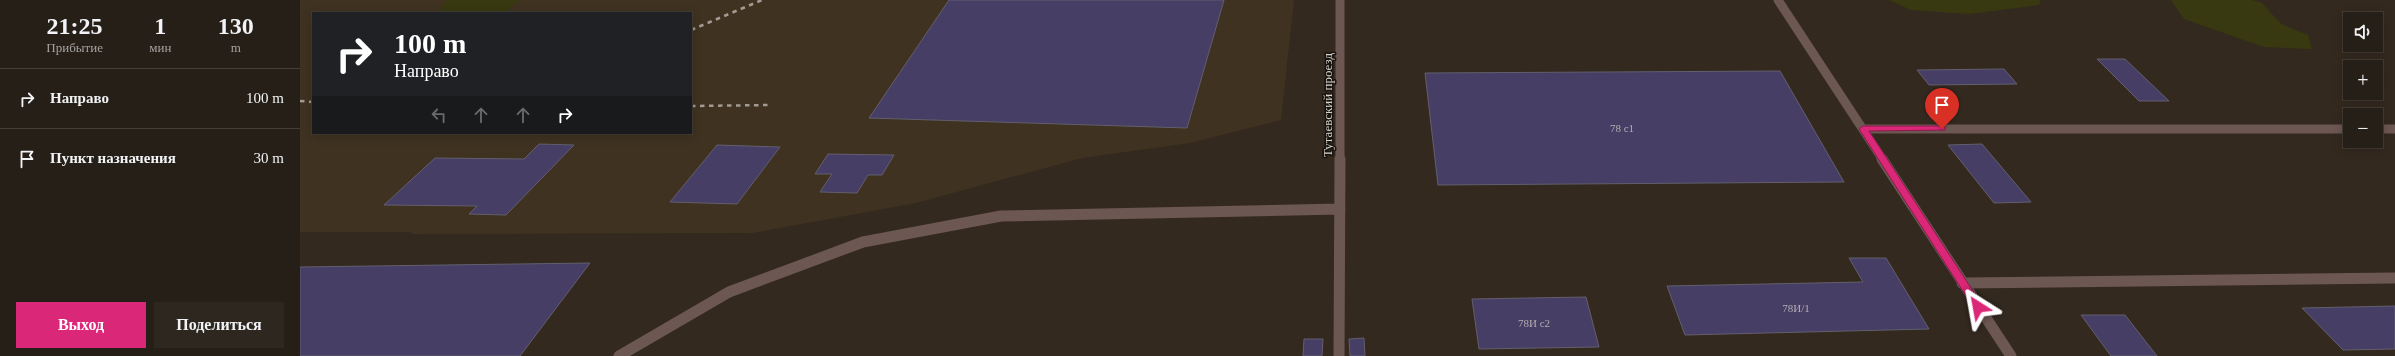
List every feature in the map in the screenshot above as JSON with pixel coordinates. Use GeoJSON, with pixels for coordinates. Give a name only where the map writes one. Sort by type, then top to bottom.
{"type":"FeatureCollection","features":[{"type":"Feature","properties":{"kind":"street","name":"Тутаевский проезд"},"geometry":{"type":"LineString","coordinates":[[1339,356],[1340,0]]}},
{"type":"Feature","properties":{"kind":"street"},"geometry":{"type":"LineString","coordinates":[[1778,0],[2011,356]]}},
{"type":"Feature","properties":{"kind":"street"},"geometry":{"type":"LineString","coordinates":[[1863,129],[2343,129]]}},
{"type":"Feature","properties":{"kind":"street"},"geometry":{"type":"LineString","coordinates":[[2383,129],[2395,129]]}},
{"type":"Feature","properties":{"kind":"street"},"geometry":{"type":"LineString","coordinates":[[619,356],[729,292],[863,242],[1001,216],[1340,209]]}},
{"type":"Feature","properties":{"kind":"street"},"geometry":{"type":"LineString","coordinates":[[1962,283],[2395,278]]}},
{"type":"Feature","properties":{"kind":"shaded area"},"geometry":{"type":"Polygon","coordinates":[[[300,0],[1294,0],[1281,120],[1190,143],[1082,158],[916,203],[753,233],[412,234],[411,232],[300,232],[300,0]]]}},
{"type":"Feature","properties":{"kind":"shaded area"},"geometry":{"type":"Polygon","coordinates":[[[446,0],[520,0],[505,12],[440,12],[446,0]]]}},
{"type":"Feature","properties":{"kind":"shaded area"},"geometry":{"type":"Polygon","coordinates":[[[1889,0],[2041,0],[2039,5],[1969,14],[1911,10],[1889,0]]]}},
{"type":"Feature","properties":{"kind":"shaded area"},"geometry":{"type":"Polygon","coordinates":[[[2171,0],[2252,0],[2262,3],[2281,24],[2308,35],[2312,49],[2264,47],[2184,19],[2171,0]]]}},
{"type":"Feature","properties":{"kind":"building"},"geometry":{"type":"Polygon","coordinates":[[[949,0],[1224,0],[1187,128],[869,118],[949,0]]]}},
{"type":"Feature","properties":{"kind":"building"},"geometry":{"type":"Polygon","coordinates":[[[2097,59],[2125,59],[2169,101],[2139,101],[2097,59]]]}},
{"type":"Feature","properties":{"kind":"building"},"geometry":{"type":"Polygon","coordinates":[[[2004,69],[2017,84],[1929,85],[1917,70],[2004,69]]]}},
{"type":"Feature","properties":{"kind":"building"},"geometry":{"type":"Polygon","coordinates":[[[1780,71],[1844,182],[1438,185],[1425,73],[1780,71]]]}},
{"type":"Feature","properties":{"kind":"building"},"geometry":{"type":"Polygon","coordinates":[[[539,144],[574,145],[506,215],[469,214],[477,206],[384,205],[435,158],[524,159],[539,144]]]}},
{"type":"Feature","properties":{"kind":"building"},"geometry":{"type":"Polygon","coordinates":[[[1982,144],[2031,202],[1994,203],[1948,145],[1982,144]]]}},
{"type":"Feature","properties":{"kind":"building"},"geometry":{"type":"Polygon","coordinates":[[[717,145],[780,147],[737,204],[670,202],[717,145]]]}},
{"type":"Feature","properties":{"kind":"building"},"geometry":{"type":"Polygon","coordinates":[[[828,154],[894,155],[882,175],[868,175],[857,193],[820,192],[832,174],[815,174],[828,154]]]}},
{"type":"Feature","properties":{"kind":"building"},"geometry":{"type":"Polygon","coordinates":[[[1849,258],[1886,258],[1929,329],[1685,335],[1667,286],[1863,282],[1849,258]]]}},
{"type":"Feature","properties":{"kind":"building"},"geometry":{"type":"Polygon","coordinates":[[[590,263],[520,356],[300,356],[300,267],[590,263]]]}},
{"type":"Feature","properties":{"kind":"building"},"geometry":{"type":"Polygon","coordinates":[[[1586,297],[1599,347],[1479,349],[1472,299],[1586,297]]]}},
{"type":"Feature","properties":{"kind":"building"},"geometry":{"type":"Polygon","coordinates":[[[2395,306],[2395,349],[2343,350],[2302,308],[2395,306]]]}},
{"type":"Feature","properties":{"kind":"building"},"geometry":{"type":"Polygon","coordinates":[[[2081,315],[2125,315],[2157,356],[2111,356],[2081,315]]]}},
{"type":"Feature","properties":{"kind":"building"},"geometry":{"type":"Polygon","coordinates":[[[1364,338],[1365,356],[1350,356],[1349,339],[1364,338]]]}},
{"type":"Feature","properties":{"kind":"building"},"geometry":{"type":"Polygon","coordinates":[[[1304,339],[1323,339],[1322,356],[1303,356],[1304,339]]]}},
{"type":"Feature","properties":{"kind":"railway"},"geometry":{"type":"LineString","coordinates":[[692,30],[762,0]]}},
{"type":"Feature","properties":{"kind":"railway"},"geometry":{"type":"LineString","coordinates":[[300,101],[312,102]]}},
{"type":"Feature","properties":{"kind":"railway"},"geometry":{"type":"LineString","coordinates":[[692,106],[772,105]]}},
{"type":"Feature","properties":{"kind":"route"},"geometry":{"type":"LineString","coordinates":[[1942,129],[1863,129],[1978,307]]}}]}
